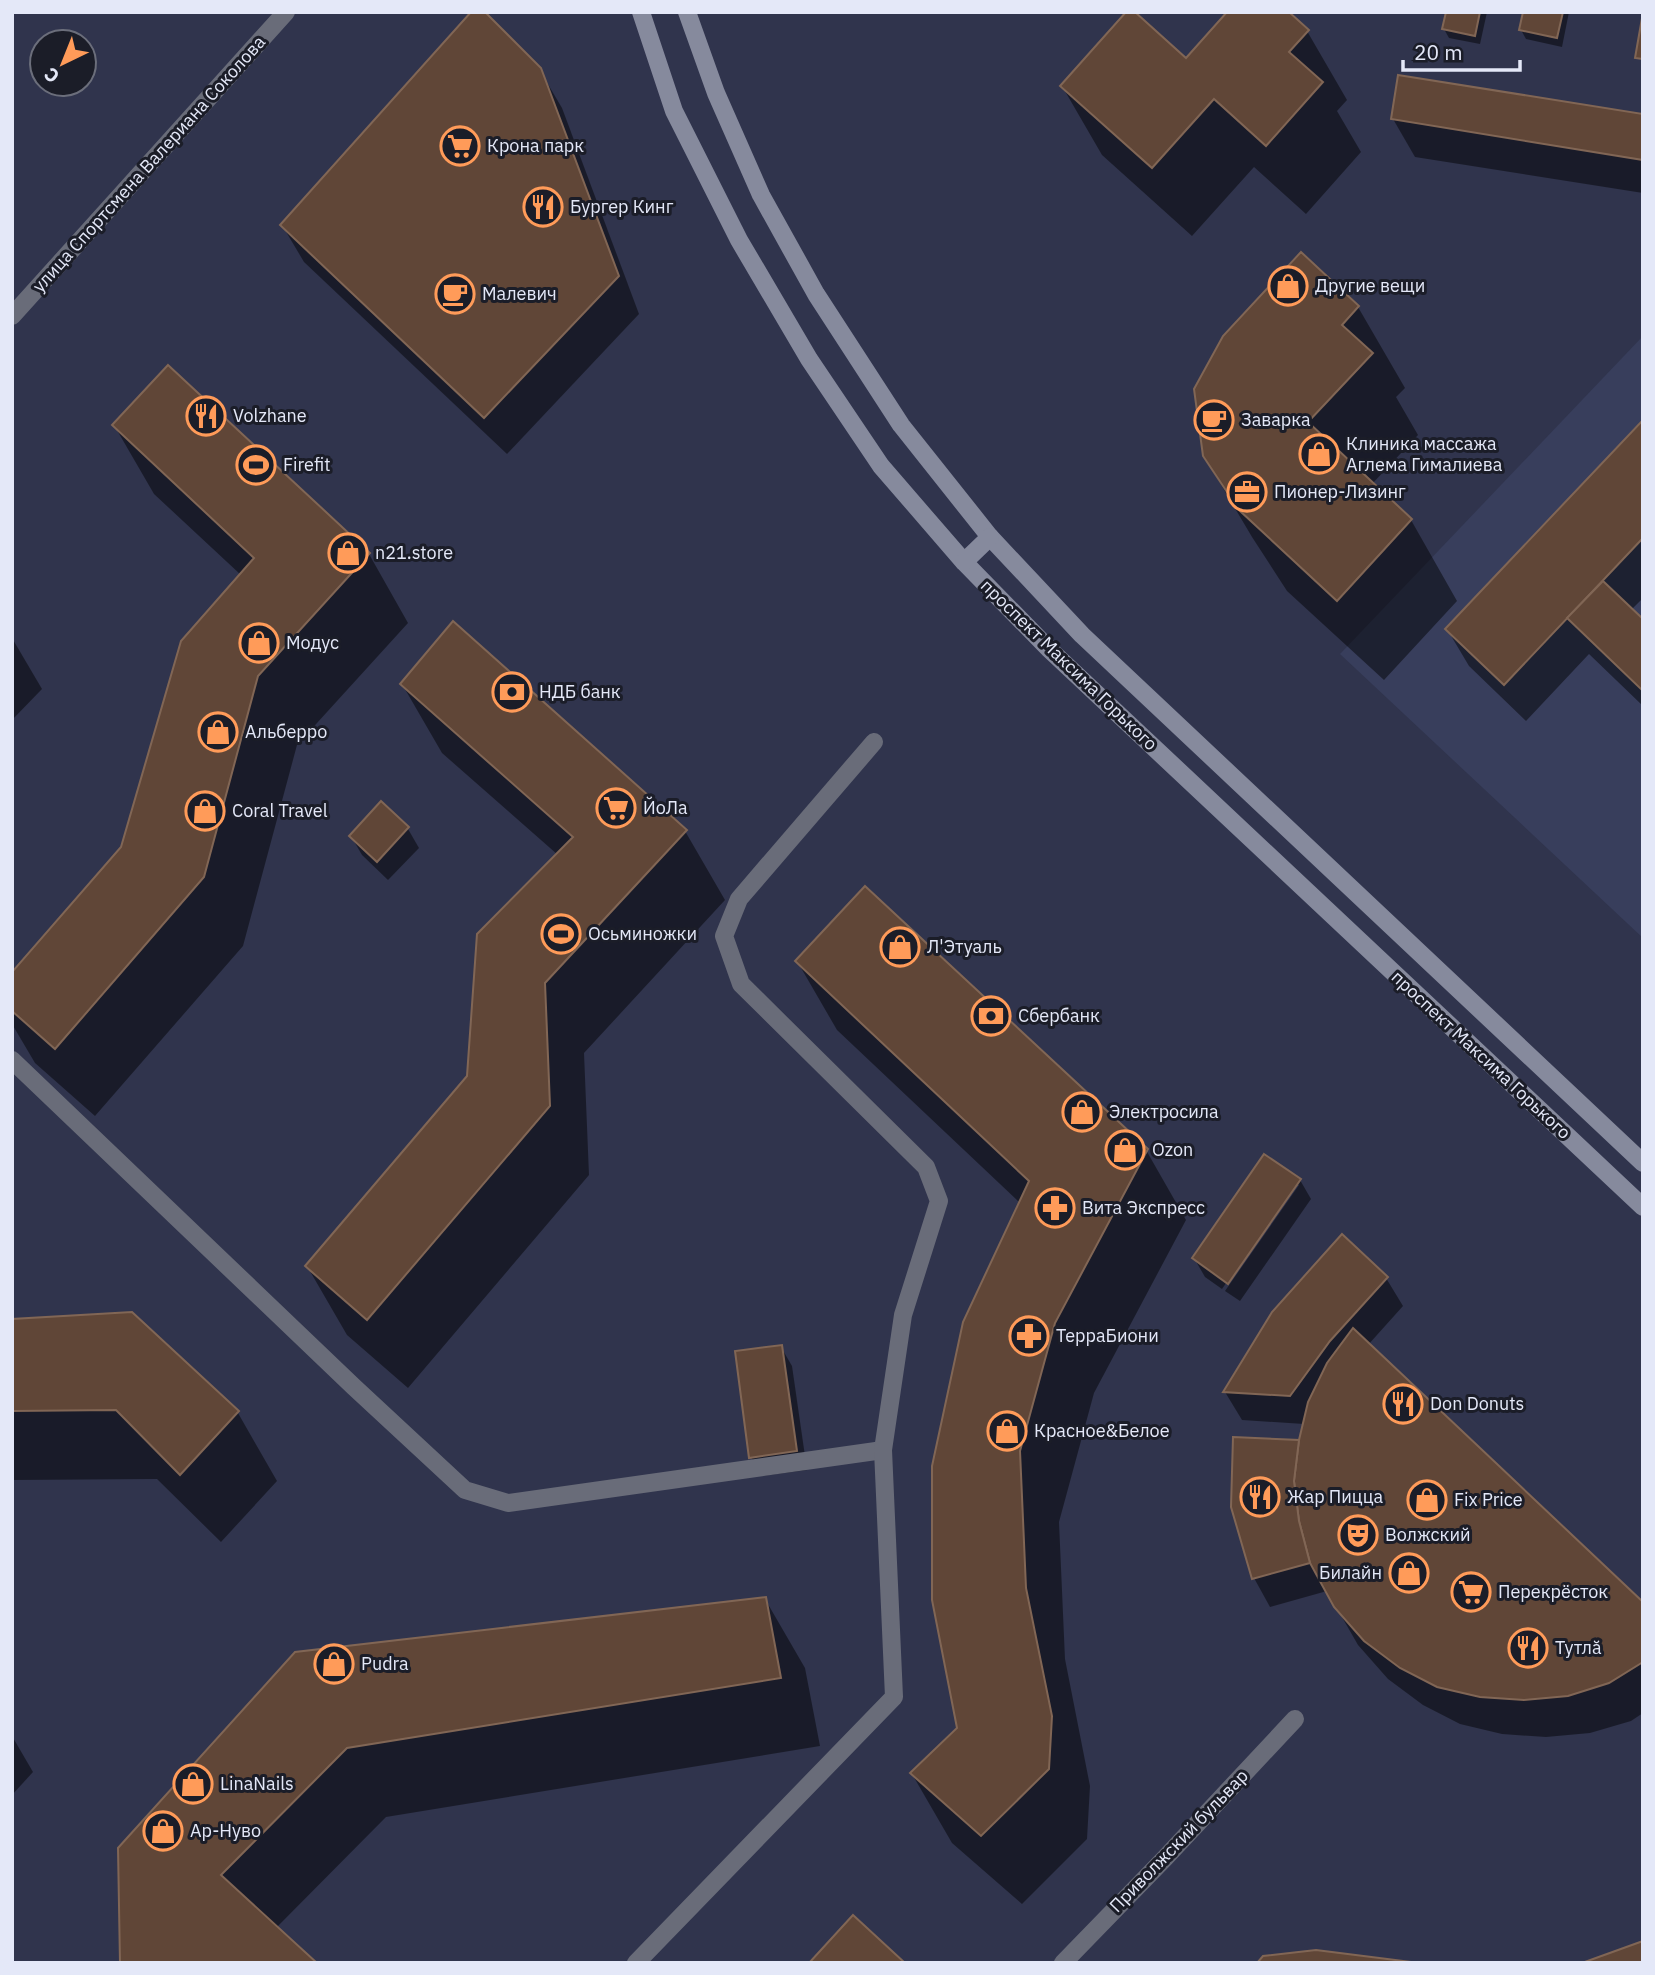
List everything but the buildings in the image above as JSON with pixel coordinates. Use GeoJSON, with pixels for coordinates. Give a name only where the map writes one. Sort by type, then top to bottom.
{"type":"FeatureCollection","features":[{"type":"Feature","properties":{"kind":"main road","name":"проспект Максима Горького"},"geometry":{"type":"LineString","coordinates":[[641,12],[674,111],[739,240],[809,359],[881,466],[964,562],[1049,649],[1643,1207]]}},
{"type":"Feature","properties":{"kind":"main road","name":"проспект Максима Горького"},"geometry":{"type":"LineString","coordinates":[[687,12],[716,93],[761,195],[816,293],[901,425],[990,537],[1082,635],[1643,1163]]}},
{"type":"Feature","properties":{"kind":"main road"},"geometry":{"type":"LineString","coordinates":[[964,562],[990,537]]}},
{"type":"Feature","properties":{"kind":"street","name":"улица Спортсмена Валериана Соколова"},"geometry":{"type":"LineString","coordinates":[[12,316],[286,12]]}},
{"type":"Feature","properties":{"kind":"street"},"geometry":{"type":"LineString","coordinates":[[636,1963],[894,1697],[883,1450],[903,1315],[939,1201],[926,1167],[741,985],[724,936],[739,899],[874,742]]}},
{"type":"Feature","properties":{"kind":"street"},"geometry":{"type":"LineString","coordinates":[[12,1060],[465,1490],[508,1503],[883,1450]]}},
{"type":"Feature","properties":{"kind":"street","name":"Приволжский бульвар"},"geometry":{"type":"LineString","coordinates":[[1063,1963],[1295,1719]]}},
{"type":"Feature","properties":{"kind":"shaded area"},"geometry":{"type":"Polygon","coordinates":[[[1643,336],[1643,938],[1340,654],[1643,336]]]}},
{"type":"Feature","properties":{"kind":"place","name":"Крона парк"},"geometry":{"type":"Point","coordinates":[460,146]}},
{"type":"Feature","properties":{"kind":"place","name":"Бургер Кинг"},"geometry":{"type":"Point","coordinates":[543,207]}},
{"type":"Feature","properties":{"kind":"place","name":"Другие вещи"},"geometry":{"type":"Point","coordinates":[1288,286]}},
{"type":"Feature","properties":{"kind":"place","name":"Малевич"},"geometry":{"type":"Point","coordinates":[455,294]}},
{"type":"Feature","properties":{"kind":"place","name":"Volzhane"},"geometry":{"type":"Point","coordinates":[206,416]}},
{"type":"Feature","properties":{"kind":"place","name":"Заварка"},"geometry":{"type":"Point","coordinates":[1214,420]}},
{"type":"Feature","properties":{"kind":"place","name":"Клиника массажа Аглема Гималиева"},"geometry":{"type":"Point","coordinates":[1319,454]}},
{"type":"Feature","properties":{"kind":"place","name":"Firefit"},"geometry":{"type":"Point","coordinates":[256,465]}},
{"type":"Feature","properties":{"kind":"place","name":"Пионер-Лизинг"},"geometry":{"type":"Point","coordinates":[1247,492]}},
{"type":"Feature","properties":{"kind":"place","name":"n21.store"},"geometry":{"type":"Point","coordinates":[348,553]}},
{"type":"Feature","properties":{"kind":"place","name":"Модус"},"geometry":{"type":"Point","coordinates":[259,643]}},
{"type":"Feature","properties":{"kind":"place","name":"НДБ банк"},"geometry":{"type":"Point","coordinates":[512,692]}},
{"type":"Feature","properties":{"kind":"place","name":"Альберро"},"geometry":{"type":"Point","coordinates":[218,732]}},
{"type":"Feature","properties":{"kind":"place","name":"ЙоЛа"},"geometry":{"type":"Point","coordinates":[616,808]}},
{"type":"Feature","properties":{"kind":"place","name":"Coral Travel"},"geometry":{"type":"Point","coordinates":[205,811]}},
{"type":"Feature","properties":{"kind":"place","name":"Осьминожки"},"geometry":{"type":"Point","coordinates":[561,934]}},
{"type":"Feature","properties":{"kind":"place","name":"Л'Этуаль"},"geometry":{"type":"Point","coordinates":[900,947]}},
{"type":"Feature","properties":{"kind":"place","name":"Сбербанк"},"geometry":{"type":"Point","coordinates":[991,1016]}},
{"type":"Feature","properties":{"kind":"place","name":"Электросила"},"geometry":{"type":"Point","coordinates":[1082,1112]}},
{"type":"Feature","properties":{"kind":"place","name":"Ozon"},"geometry":{"type":"Point","coordinates":[1125,1150]}},
{"type":"Feature","properties":{"kind":"place","name":"Вита Экспресс"},"geometry":{"type":"Point","coordinates":[1055,1208]}},
{"type":"Feature","properties":{"kind":"place","name":"ТерраБиони"},"geometry":{"type":"Point","coordinates":[1029,1336]}},
{"type":"Feature","properties":{"kind":"place","name":"Don Donuts"},"geometry":{"type":"Point","coordinates":[1403,1404]}},
{"type":"Feature","properties":{"kind":"place","name":"Красное&Белое"},"geometry":{"type":"Point","coordinates":[1007,1431]}},
{"type":"Feature","properties":{"kind":"place","name":"Жар Пицца"},"geometry":{"type":"Point","coordinates":[1260,1497]}},
{"type":"Feature","properties":{"kind":"place","name":"Fix Price"},"geometry":{"type":"Point","coordinates":[1427,1500]}},
{"type":"Feature","properties":{"kind":"place","name":"Волжский"},"geometry":{"type":"Point","coordinates":[1358,1535]}},
{"type":"Feature","properties":{"kind":"place","name":"Билайн"},"geometry":{"type":"Point","coordinates":[1409,1573]}},
{"type":"Feature","properties":{"kind":"place","name":"Перекрёсток"},"geometry":{"type":"Point","coordinates":[1471,1592]}},
{"type":"Feature","properties":{"kind":"place","name":"Тутлӑ"},"geometry":{"type":"Point","coordinates":[1528,1648]}},
{"type":"Feature","properties":{"kind":"place","name":"Pudra"},"geometry":{"type":"Point","coordinates":[334,1664]}},
{"type":"Feature","properties":{"kind":"place","name":"LinaNails"},"geometry":{"type":"Point","coordinates":[193,1784]}},
{"type":"Feature","properties":{"kind":"place","name":"Ар-Нуво"},"geometry":{"type":"Point","coordinates":[163,1831]}}]}
